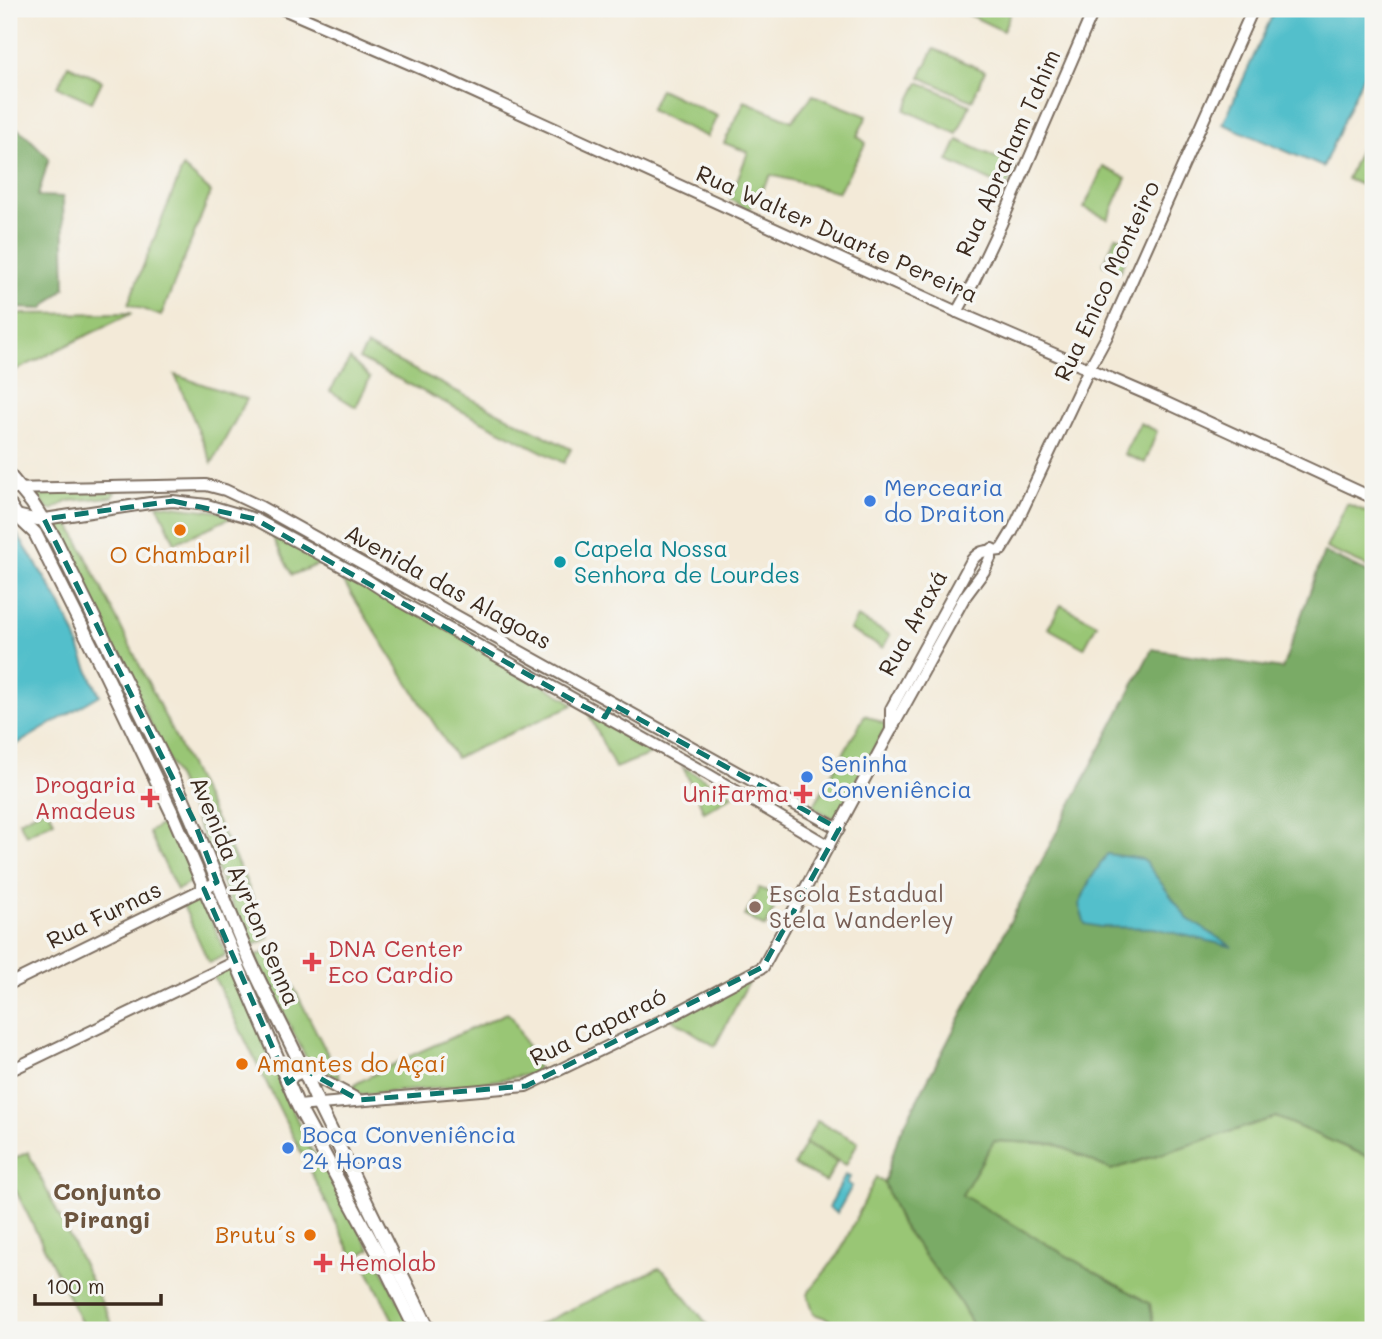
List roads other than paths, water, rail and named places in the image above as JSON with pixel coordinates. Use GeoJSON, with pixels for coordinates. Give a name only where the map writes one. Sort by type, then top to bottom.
{"type":"FeatureCollection","features":[{"type":"Feature","properties":{"kind":"main road","name":"Rua Walter Duarte Pereira"},"geometry":{"type":"LineString","coordinates":[[284,9],[452,82],[1373,498]]}},
{"type":"Feature","properties":{"kind":"main road","name":"Rua Abraham Tahim"},"geometry":{"type":"LineString","coordinates":[[957,312],[1001,225],[1094,9]]}},
{"type":"Feature","properties":{"kind":"main road","name":"Rua Enico Monteiro"},"geometry":{"type":"LineString","coordinates":[[991,554],[1000,550],[1007,542],[1118,312],[1254,9]]}},
{"type":"Feature","properties":{"kind":"main road","name":"Avenida Ayrton Senna"},"geometry":{"type":"LineString","coordinates":[[9,475],[13,489],[44,519],[194,821],[217,882],[270,1004],[429,1330]]}},
{"type":"Feature","properties":{"kind":"main road","name":"Avenida das Alagoas"},"geometry":{"type":"LineString","coordinates":[[13,489],[206,485],[225,490],[261,506],[839,829]]}},
{"type":"Feature","properties":{"kind":"main road","name":"Avenida das Alagoas"},"geometry":{"type":"LineString","coordinates":[[11,510],[32,520],[173,501],[207,505],[250,517],[364,578],[401,602],[709,775],[828,846]]}},
{"type":"Feature","properties":{"kind":"main road","name":"Avenida Ayrton Senna"},"geometry":{"type":"LineString","coordinates":[[11,510],[31,528],[41,545],[149,761],[298,1106],[379,1255],[416,1330]]}},
{"type":"Feature","properties":{"kind":"main road","name":"Rua Araxá"},"geometry":{"type":"LineString","coordinates":[[891,730],[891,709],[963,576],[976,555],[991,554]]}},
{"type":"Feature","properties":{"kind":"main road","name":"Rua Araxá"},"geometry":{"type":"LineString","coordinates":[[763,967],[891,730],[991,554]]}},
{"type":"Feature","properties":{"kind":"main road"},"geometry":{"type":"LineString","coordinates":[[963,576],[975,582]]}},
{"type":"Feature","properties":{"kind":"main road"},"geometry":{"type":"LineString","coordinates":[[605,717],[612,704]]}},
{"type":"Feature","properties":{"kind":"main road"},"geometry":{"type":"LineString","coordinates":[[709,775],[716,761]]}},
{"type":"Feature","properties":{"kind":"main road","name":"Rua Furnas"},"geometry":{"type":"LineString","coordinates":[[9,984],[217,882]]}},
{"type":"Feature","properties":{"kind":"main road"},"geometry":{"type":"LineString","coordinates":[[9,1071],[235,962]]}},
{"type":"Feature","properties":{"kind":"main road","name":"Rua Caparaó"},"geometry":{"type":"LineString","coordinates":[[298,1106],[526,1086],[669,1017],[763,967]]}},
{"type":"Feature","properties":{"kind":"main road"},"geometry":{"type":"LineString","coordinates":[[288,1083],[293,1076],[305,1071],[359,1100]]}},
{"type":"Feature","properties":{"kind":"water"},"geometry":{"type":"Polygon","coordinates":[[[1275,9],[1373,9],[1373,53],[1323,167],[1223,124],[1275,9]]]}},
{"type":"Feature","properties":{"kind":"water"},"geometry":{"type":"Polygon","coordinates":[[[9,525],[61,606],[100,695],[9,749],[9,525]]]}},
{"type":"Feature","properties":{"kind":"water"},"geometry":{"type":"Polygon","coordinates":[[[1107,854],[1143,859],[1188,919],[1233,947],[1154,928],[1100,927],[1085,924],[1079,905],[1090,880],[1107,854]]]}},
{"type":"Feature","properties":{"kind":"water"},"geometry":{"type":"Polygon","coordinates":[[[845,1175],[850,1177],[847,1183],[852,1186],[837,1213],[829,1208],[845,1175]]]}},
{"type":"Feature","properties":{"kind":"place","name":"Mercearia do Draiton"},"geometry":{"type":"Point","coordinates":[870,501]}},
{"type":"Feature","properties":{"kind":"place","name":"O Chambaril"},"geometry":{"type":"Point","coordinates":[180,530]}},
{"type":"Feature","properties":{"kind":"place","name":"Capela Nossa Senhora de Lourdes"},"geometry":{"type":"Point","coordinates":[560,562]}},
{"type":"Feature","properties":{"kind":"place","name":"Seninha Conveniência"},"geometry":{"type":"Point","coordinates":[807,777]}},
{"type":"Feature","properties":{"kind":"place","name":"UniFarma"},"geometry":{"type":"Point","coordinates":[803,794]}},
{"type":"Feature","properties":{"kind":"place","name":"Drogaria Amadeus"},"geometry":{"type":"Point","coordinates":[150,798]}},
{"type":"Feature","properties":{"kind":"place","name":"Escola Estadual Stela Wanderley"},"geometry":{"type":"Point","coordinates":[755,907]}},
{"type":"Feature","properties":{"kind":"place","name":"DNA Center Eco Cardio"},"geometry":{"type":"Point","coordinates":[312,962]}},
{"type":"Feature","properties":{"kind":"place","name":"Amantes do Açaí"},"geometry":{"type":"Point","coordinates":[242,1064]}},
{"type":"Feature","properties":{"kind":"place","name":"Boca Conveniência 24 Horas"},"geometry":{"type":"Point","coordinates":[288,1148]}},
{"type":"Feature","properties":{"kind":"place","name":"Brutu´s"},"geometry":{"type":"Point","coordinates":[310,1235]}},
{"type":"Feature","properties":{"kind":"place","name":"Hemolab"},"geometry":{"type":"Point","coordinates":[323,1263]}},
{"type":"Feature","properties":{"kind":"district","name":"Conjunto Pirangi"},"geometry":{"type":"Point","coordinates":[107,1206]}}]}
